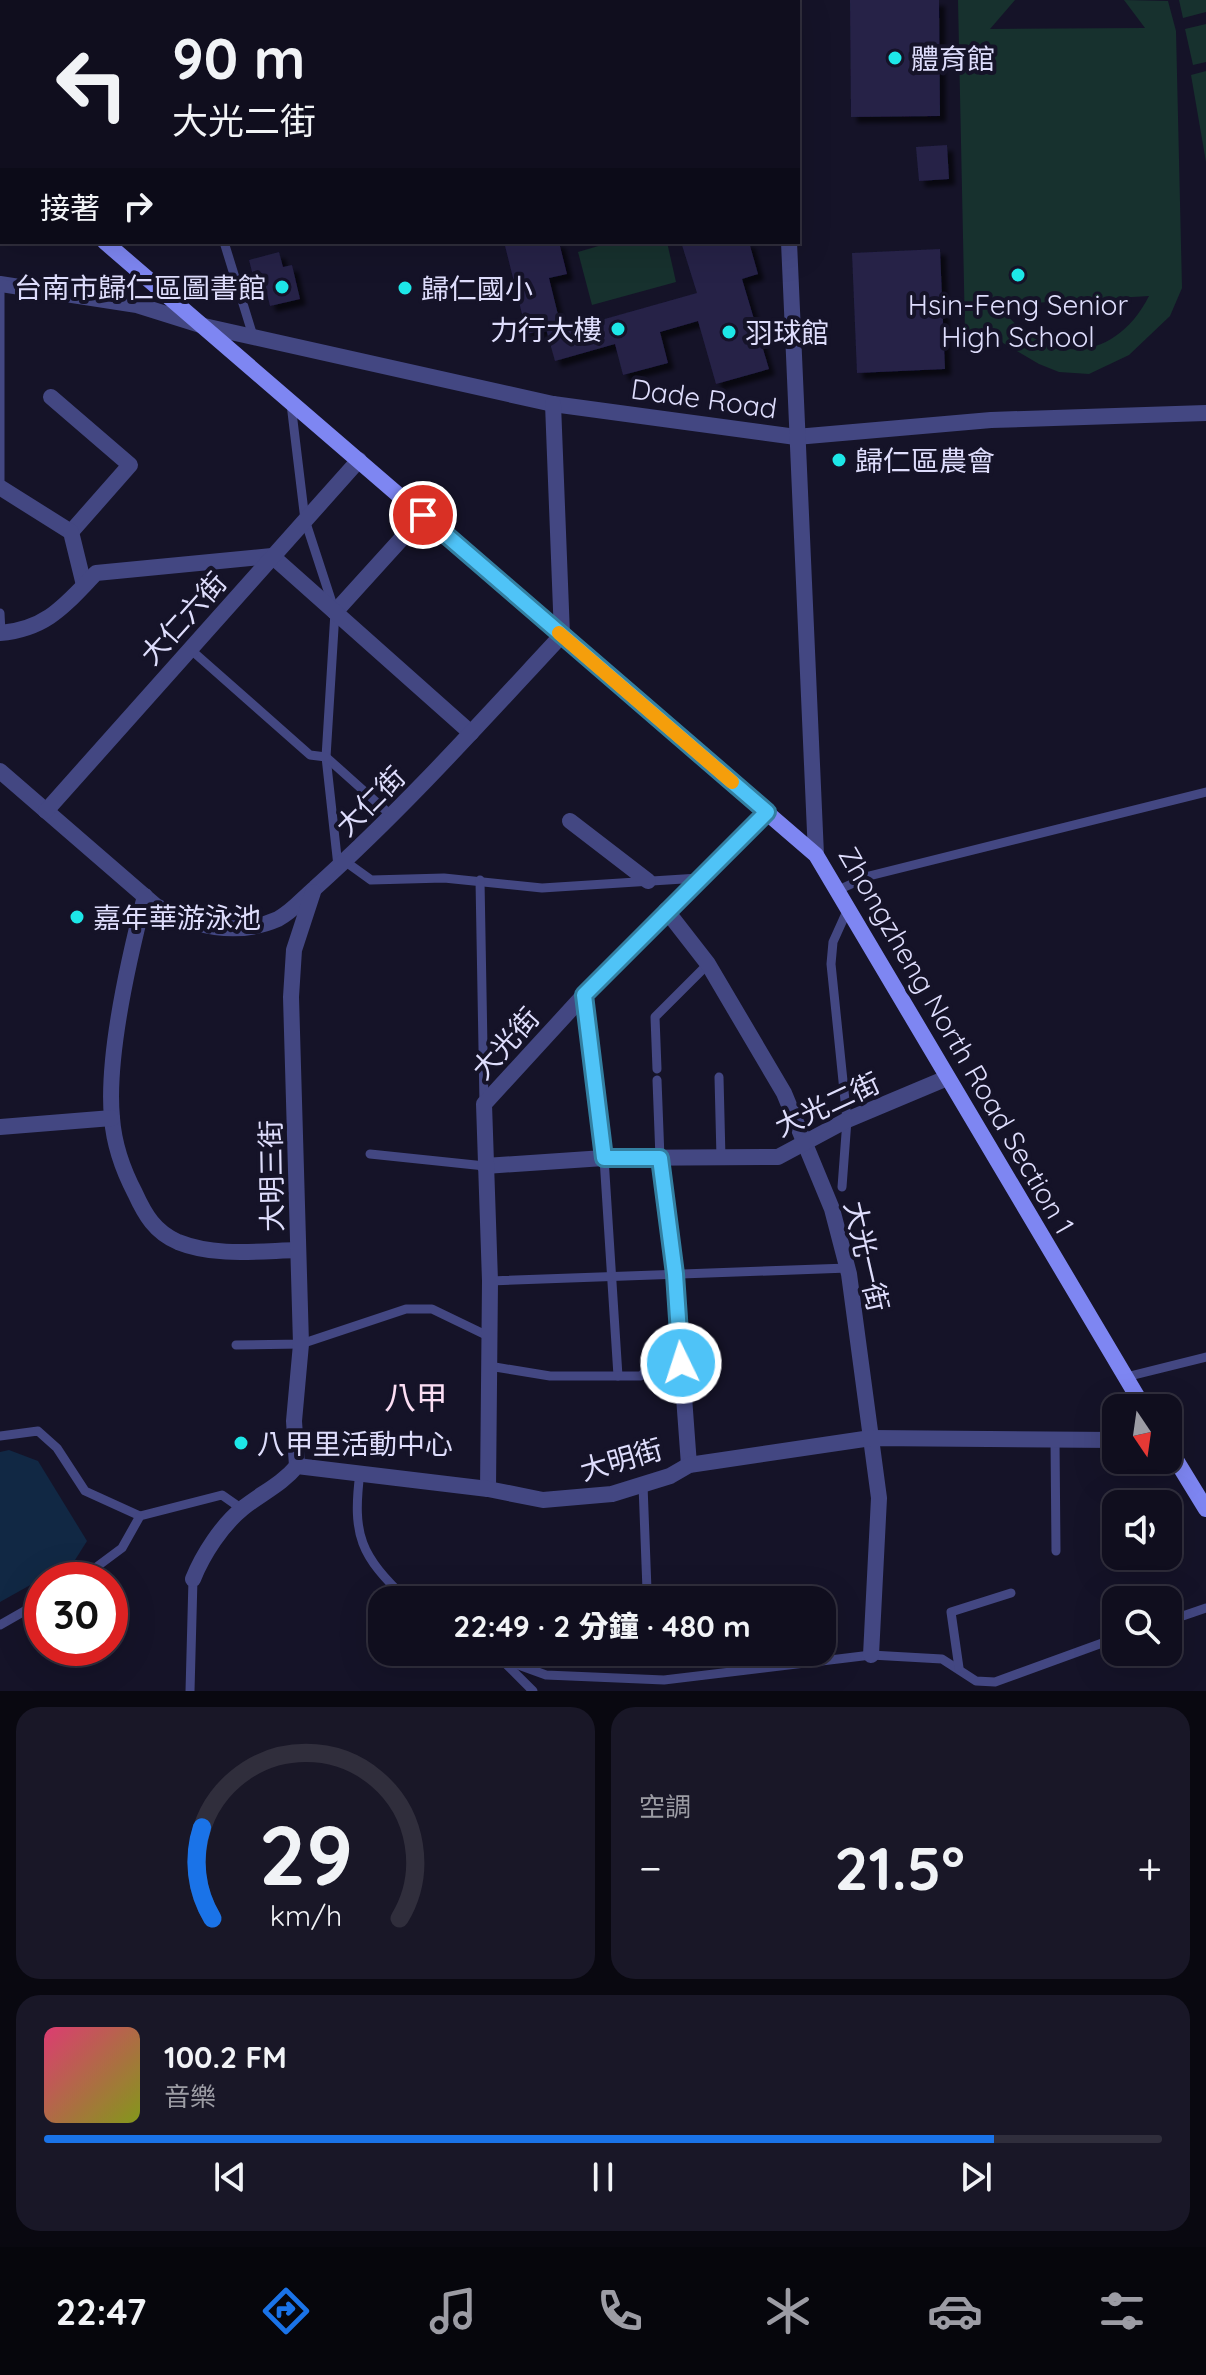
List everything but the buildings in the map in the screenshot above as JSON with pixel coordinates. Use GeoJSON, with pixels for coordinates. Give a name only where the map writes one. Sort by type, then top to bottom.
{"type":"FeatureCollection","features":[{"type":"Feature","properties":{"kind":"main road"},"geometry":{"type":"LineString","coordinates":[[107,244],[816,855]]}},
{"type":"Feature","properties":{"kind":"main road","name":"Zhongzheng North Road Section 1"},"geometry":{"type":"LineString","coordinates":[[816,855],[1136,1394]]}},
{"type":"Feature","properties":{"kind":"main road"},"geometry":{"type":"LineString","coordinates":[[1182,1470],[1206,1509]]}},
{"type":"Feature","properties":{"kind":"street","name":"Zhongzheng North Road Section 1"},"geometry":{"type":"LineString","coordinates":[[789,244],[816,855]]}},
{"type":"Feature","properties":{"kind":"street","name":"Dade Road"},"geometry":{"type":"LineString","coordinates":[[0,284],[137,305],[204,326],[553,404],[796,437],[991,420],[1206,413]]}},
{"type":"Feature","properties":{"kind":"street"},"geometry":{"type":"LineString","coordinates":[[51,397],[130,465],[71,532]]}},
{"type":"Feature","properties":{"kind":"street"},"geometry":{"type":"LineString","coordinates":[[553,404],[562,635]]}},
{"type":"Feature","properties":{"kind":"street","name":"大仁六街"},"geometry":{"type":"LineString","coordinates":[[46,811],[359,460]]}},
{"type":"Feature","properties":{"kind":"street"},"geometry":{"type":"LineString","coordinates":[[0,489],[71,532],[84,585]]}},
{"type":"Feature","properties":{"kind":"street"},"geometry":{"type":"LineString","coordinates":[[335,612],[423,515]]}},
{"type":"Feature","properties":{"kind":"street"},"geometry":{"type":"LineString","coordinates":[[1,633],[30,630],[53,616],[96,573],[272,556],[471,733]]}},
{"type":"Feature","properties":{"kind":"street","name":"大仁街"},"geometry":{"type":"LineString","coordinates":[[0,771],[145,896],[183,922],[203,927],[233,927],[277,919],[296,907],[393,817],[562,635]]}},
{"type":"Feature","properties":{"kind":"street","name":"大光街"},"geometry":{"type":"LineString","coordinates":[[488,1489],[490,1281],[484,1104],[666,910],[767,812]]}},
{"type":"Feature","properties":{"kind":"street"},"geometry":{"type":"LineString","coordinates":[[570,821],[648,881]]}},
{"type":"Feature","properties":{"kind":"street","name":"大明三街"},"geometry":{"type":"LineString","coordinates":[[297,1466],[294,1421],[301,1344],[291,997],[294,950],[314,888]]}},
{"type":"Feature","properties":{"kind":"street"},"geometry":{"type":"LineString","coordinates":[[145,896],[112,1075],[112,1118],[120,1160],[148,1222],[177,1241],[210,1250],[298,1250]]}},
{"type":"Feature","properties":{"kind":"street","name":"大光一街"},"geometry":{"type":"LineString","coordinates":[[666,910],[708,964],[784,1093],[807,1142],[832,1209],[848,1268],[879,1498],[871,1655]]}},
{"type":"Feature","properties":{"kind":"street","name":"大光二街"},"geometry":{"type":"LineString","coordinates":[[485,1166],[604,1158],[778,1157],[847,1120],[947,1078]]}},
{"type":"Feature","properties":{"kind":"street"},"geometry":{"type":"LineString","coordinates":[[0,1127],[112,1118]]}},
{"type":"Feature","properties":{"kind":"street"},"geometry":{"type":"LineString","coordinates":[[660,1158],[675,1274],[689,1465]]}},
{"type":"Feature","properties":{"kind":"street","name":"大明街"},"geometry":{"type":"LineString","coordinates":[[297,1466],[488,1489],[543,1500],[584,1499],[643,1485],[689,1465],[871,1438],[1102,1440]]}},
{"type":"Feature","properties":{"kind":"street"},"geometry":{"type":"LineString","coordinates":[[193,1579],[202,1558],[242,1509],[287,1479],[297,1466]]}},
{"type":"Feature","properties":{"kind":"lane"},"geometry":{"type":"LineString","coordinates":[[225,244],[253,336]]}},
{"type":"Feature","properties":{"kind":"lane"},"geometry":{"type":"LineString","coordinates":[[0,284],[0,489]]}},
{"type":"Feature","properties":{"kind":"lane"},"geometry":{"type":"LineString","coordinates":[[291,404],[305,520],[335,612],[326,757],[342,866],[371,880],[480,880],[542,888],[699,878]]}},
{"type":"Feature","properties":{"kind":"lane"},"geometry":{"type":"LineString","coordinates":[[0,613],[1,633]]}},
{"type":"Feature","properties":{"kind":"lane"},"geometry":{"type":"LineString","coordinates":[[190,649],[310,755],[326,757],[393,817]]}},
{"type":"Feature","properties":{"kind":"lane"},"geometry":{"type":"LineString","coordinates":[[836,891],[869,876],[1206,792]]}},
{"type":"Feature","properties":{"kind":"lane"},"geometry":{"type":"LineString","coordinates":[[480,880],[484,1104]]}},
{"type":"Feature","properties":{"kind":"lane"},"geometry":{"type":"LineString","coordinates":[[842,1187],[847,1120],[831,964],[833,942],[847,911]]}},
{"type":"Feature","properties":{"kind":"lane"},"geometry":{"type":"LineString","coordinates":[[657,1069],[655,1017],[708,964]]}},
{"type":"Feature","properties":{"kind":"lane"},"geometry":{"type":"LineString","coordinates":[[584,995],[604,1158],[618,1376]]}},
{"type":"Feature","properties":{"kind":"lane"},"geometry":{"type":"LineString","coordinates":[[719,1077],[721,1158]]}},
{"type":"Feature","properties":{"kind":"lane"},"geometry":{"type":"LineString","coordinates":[[657,1080],[660,1158]]}},
{"type":"Feature","properties":{"kind":"lane"},"geometry":{"type":"LineString","coordinates":[[370,1154],[485,1166]]}},
{"type":"Feature","properties":{"kind":"lane"},"geometry":{"type":"LineString","coordinates":[[490,1281],[848,1268]]}},
{"type":"Feature","properties":{"kind":"lane"},"geometry":{"type":"LineString","coordinates":[[236,1345],[301,1344],[406,1309],[432,1309],[488,1336]]}},
{"type":"Feature","properties":{"kind":"lane"},"geometry":{"type":"LineString","coordinates":[[1126,1377],[1206,1357]]}},
{"type":"Feature","properties":{"kind":"lane"},"geometry":{"type":"LineString","coordinates":[[489,1366],[550,1376],[641,1376],[651,1365],[681,1363]]}},
{"type":"Feature","properties":{"kind":"lane"},"geometry":{"type":"LineString","coordinates":[[0,1436],[38,1431],[57,1448],[85,1491],[140,1516],[222,1495],[242,1509]]}},
{"type":"Feature","properties":{"kind":"lane"},"geometry":{"type":"LineString","coordinates":[[1055,1439],[1056,1551]]}},
{"type":"Feature","properties":{"kind":"lane"},"geometry":{"type":"LineString","coordinates":[[360,1472],[356,1505],[363,1544],[376,1570],[393,1586]]}},
{"type":"Feature","properties":{"kind":"lane"},"geometry":{"type":"LineString","coordinates":[[643,1485],[647,1586]]}},
{"type":"Feature","properties":{"kind":"lane"},"geometry":{"type":"LineString","coordinates":[[103,1562],[122,1548],[140,1516]]}},
{"type":"Feature","properties":{"kind":"lane"},"geometry":{"type":"LineString","coordinates":[[190,1691],[193,1579]]}},
{"type":"Feature","properties":{"kind":"lane"},"geometry":{"type":"LineString","coordinates":[[959,1668],[951,1612],[1011,1593]]}},
{"type":"Feature","properties":{"kind":"lane"},"geometry":{"type":"LineString","coordinates":[[1182,1616],[1206,1608]]}},
{"type":"Feature","properties":{"kind":"lane"},"geometry":{"type":"LineString","coordinates":[[0,1625],[24,1611]]}},
{"type":"Feature","properties":{"kind":"lane"},"geometry":{"type":"LineString","coordinates":[[836,1659],[871,1655],[942,1659],[976,1681],[995,1682],[1102,1643]]}},
{"type":"Feature","properties":{"kind":"lane"},"geometry":{"type":"LineString","coordinates":[[507,1666],[533,1691]]}},
{"type":"Feature","properties":{"kind":"lane"},"geometry":{"type":"LineString","coordinates":[[520,1666],[546,1675],[664,1680],[780,1666]]}},
{"type":"Feature","properties":{"kind":"green space"},"geometry":{"type":"Polygon","coordinates":[[[958,0],[1015,0],[990,29],[1145,28],[1124,0],[1168,1],[1176,31],[1182,288],[1170,316],[1129,355],[1089,374],[1059,372],[1039,364],[1003,343],[989,327],[988,331],[965,332],[958,0]],[[1149,296],[999,305],[1017,325],[1036,339],[1057,347],[1077,349],[1098,345],[1117,335],[1134,319],[1149,296]]]}},
{"type":"Feature","properties":{"kind":"green space"},"geometry":{"type":"Polygon","coordinates":[[[1179,0],[1206,0],[1206,12],[1183,18],[1179,0]]]}},
{"type":"Feature","properties":{"kind":"green space"},"geometry":{"type":"Polygon","coordinates":[[[1206,24],[1206,62],[1193,65],[1185,29],[1206,24]]]}},
{"type":"Feature","properties":{"kind":"green space"},"geometry":{"type":"Polygon","coordinates":[[[1206,71],[1206,162],[1191,75],[1206,71]]]}},
{"type":"Feature","properties":{"kind":"green space"},"geometry":{"type":"Polygon","coordinates":[[[605,244],[667,244],[676,282],[592,305],[578,252],[605,244]]]}},
{"type":"Feature","properties":{"kind":"water"},"geometry":{"type":"Polygon","coordinates":[[[9,1450],[38,1461],[87,1541],[71,1562],[24,1562],[24,1589],[0,1602],[0,1452],[9,1450]]]}},
{"type":"Feature","properties":{"kind":"slow traffic"},"geometry":{"type":"LineString","coordinates":[[559,633],[732,782]]}},
{"type":"Feature","properties":{"kind":"place","name":"體育館"},"geometry":{"type":"Point","coordinates":[895,58]}},
{"type":"Feature","properties":{"kind":"place","name":"Hsin-Feng Senior High School"},"geometry":{"type":"Point","coordinates":[1018,275]}},
{"type":"Feature","properties":{"kind":"place","name":"台南市歸仁區圖書館"},"geometry":{"type":"Point","coordinates":[282,287]}},
{"type":"Feature","properties":{"kind":"place","name":"歸仁國小"},"geometry":{"type":"Point","coordinates":[405,288]}},
{"type":"Feature","properties":{"kind":"place","name":"力行大樓"},"geometry":{"type":"Point","coordinates":[618,329]}},
{"type":"Feature","properties":{"kind":"place","name":"羽球館"},"geometry":{"type":"Point","coordinates":[729,332]}},
{"type":"Feature","properties":{"kind":"place","name":"歸仁區農會"},"geometry":{"type":"Point","coordinates":[839,460]}},
{"type":"Feature","properties":{"kind":"place","name":"嘉年華游泳池"},"geometry":{"type":"Point","coordinates":[77,917]}},
{"type":"Feature","properties":{"kind":"place","name":"八甲里活動中心"},"geometry":{"type":"Point","coordinates":[241,1443]}},
{"type":"Feature","properties":{"kind":"district","name":"八甲"},"geometry":{"type":"Point","coordinates":[416,1397]}},
{"type":"Feature","properties":{"kind":"route"},"geometry":{"type":"LineString","coordinates":[[423,515],[767,812],[584,995],[604,1158],[660,1158],[675,1274],[681,1363]]}}]}
